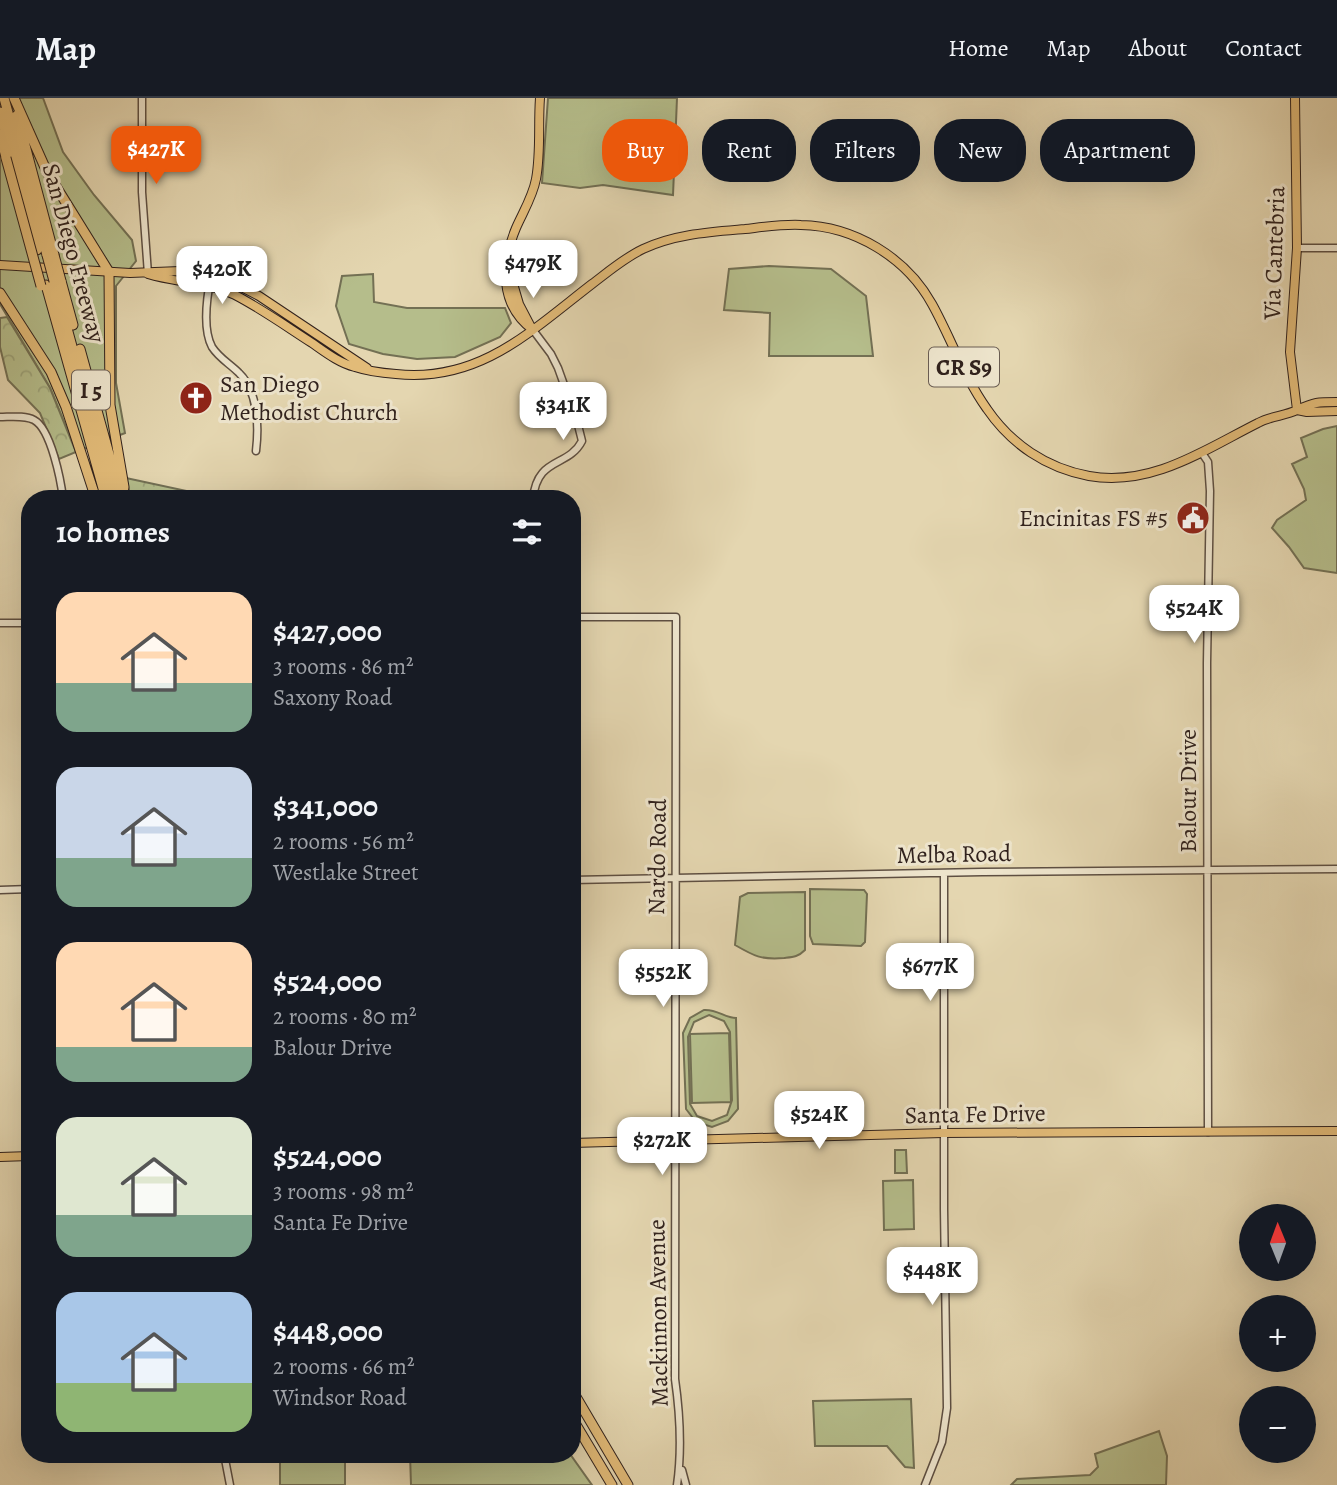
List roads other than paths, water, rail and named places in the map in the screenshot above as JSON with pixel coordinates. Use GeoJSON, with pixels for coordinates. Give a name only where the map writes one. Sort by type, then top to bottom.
{"type":"FeatureCollection","features":[{"type":"Feature","properties":{"kind":"highway"},"geometry":{"type":"LineString","coordinates":[[4,98],[50,255]]}},
{"type":"Feature","properties":{"kind":"highway"},"geometry":{"type":"LineString","coordinates":[[13,98],[47,172],[109,272],[110,405],[124,490]]}},
{"type":"Feature","properties":{"kind":"highway","name":"San Diego Freeway"},"geometry":{"type":"LineString","coordinates":[[13,98],[50,255],[51,283],[95,490]]}},
{"type":"Feature","properties":{"kind":"highway"},"geometry":{"type":"LineString","coordinates":[[0,112],[37,250],[51,283],[111,490]]}},
{"type":"Feature","properties":{"kind":"highway","name":"San Diego Freeway"},"geometry":{"type":"LineString","coordinates":[[0,135],[119,490]]}},
{"type":"Feature","properties":{"kind":"highway"},"geometry":{"type":"LineString","coordinates":[[51,283],[104,490]]}},
{"type":"Feature","properties":{"kind":"highway"},"geometry":{"type":"LineString","coordinates":[[0,293],[51,372],[66,407],[94,490]]}},
{"type":"Feature","properties":{"kind":"highway"},"geometry":{"type":"LineString","coordinates":[[581,1405],[628,1485]]}},
{"type":"Feature","properties":{"kind":"highway"},"geometry":{"type":"LineString","coordinates":[[581,1417],[621,1485]]}},
{"type":"Feature","properties":{"kind":"highway"},"geometry":{"type":"LineString","coordinates":[[581,1433],[612,1485]]}},
{"type":"Feature","properties":{"kind":"highway"},"geometry":{"type":"LineString","coordinates":[[581,1440],[607,1485]]}},
{"type":"Feature","properties":{"kind":"main road"},"geometry":{"type":"LineString","coordinates":[[533,330],[519,304],[513,288],[511,269],[507,263],[514,232],[536,182],[540,98]]}},
{"type":"Feature","properties":{"kind":"main road","name":"Via Cantebria"},"geometry":{"type":"LineString","coordinates":[[1295,98],[1297,248],[1290,352],[1297,410]]}},
{"type":"Feature","properties":{"kind":"main road","name":"CR S9"},"geometry":{"type":"LineString","coordinates":[[148,274],[231,293],[340,361],[356,368],[426,376],[453,372],[491,358],[533,330],[618,264],[645,248],[689,234],[800,225],[848,234],[869,243],[901,265],[931,303],[986,408],[1003,430],[1031,453],[1069,471],[1111,478],[1161,471],[1262,421],[1297,410],[1306,404],[1337,402]]}},
{"type":"Feature","properties":{"kind":"main road","name":"CR S9"},"geometry":{"type":"LineString","coordinates":[[0,265],[148,274],[173,271],[211,276],[250,290],[367,368]]}},
{"type":"Feature","properties":{"kind":"main road","name":"CR S9"},"geometry":{"type":"LineString","coordinates":[[1297,410],[1337,411]]}},
{"type":"Feature","properties":{"kind":"main road","name":"Santa Fe Drive"},"geometry":{"type":"LineString","coordinates":[[581,1143],[943,1133],[1337,1131]]}},
{"type":"Feature","properties":{"kind":"main road"},"geometry":{"type":"LineString","coordinates":[[0,1157],[21,1156]]}},
{"type":"Feature","properties":{"kind":"street"},"geometry":{"type":"LineString","coordinates":[[142,98],[142,192],[148,274]]}},
{"type":"Feature","properties":{"kind":"street"},"geometry":{"type":"LineString","coordinates":[[1297,248],[1337,248]]}},
{"type":"Feature","properties":{"kind":"street"},"geometry":{"type":"LineString","coordinates":[[211,276],[207,324],[209,338],[223,360],[238,372],[251,389],[257,425],[256,451]]}},
{"type":"Feature","properties":{"kind":"street"},"geometry":{"type":"LineString","coordinates":[[533,330],[558,368],[582,441],[575,452],[543,471],[534,490]]}},
{"type":"Feature","properties":{"kind":"street"},"geometry":{"type":"LineString","coordinates":[[0,417],[33,419],[42,426],[57,463],[62,490]]}},
{"type":"Feature","properties":{"kind":"street","name":"Balour Drive"},"geometry":{"type":"LineString","coordinates":[[1202,453],[1208,462],[1210,491],[1208,1132]]}},
{"type":"Feature","properties":{"kind":"street","name":"Nardo Road"},"geometry":{"type":"LineString","coordinates":[[581,617],[676,617],[676,1140]]}},
{"type":"Feature","properties":{"kind":"street"},"geometry":{"type":"LineString","coordinates":[[0,623],[21,623]]}},
{"type":"Feature","properties":{"kind":"street","name":"Melba Road"},"geometry":{"type":"LineString","coordinates":[[581,880],[1337,869]]}},
{"type":"Feature","properties":{"kind":"street"},"geometry":{"type":"LineString","coordinates":[[925,1485],[942,1442],[947,1408],[943,1133],[944,873]]}},
{"type":"Feature","properties":{"kind":"street"},"geometry":{"type":"LineString","coordinates":[[0,890],[21,890]]}},
{"type":"Feature","properties":{"kind":"street","name":"Mackinnon Avenue"},"geometry":{"type":"LineString","coordinates":[[676,1140],[675,1379],[680,1464],[677,1485]]}},
{"type":"Feature","properties":{"kind":"street"},"geometry":{"type":"LineString","coordinates":[[226,1463],[230,1485]]}},
{"type":"Feature","properties":{"kind":"street"},"geometry":{"type":"LineString","coordinates":[[680,1464],[686,1485]]}},
{"type":"Feature","properties":{"kind":"place","name":"San Diego Methodist Church"},"geometry":{"type":"Point","coordinates":[196,398]}},
{"type":"Feature","properties":{"kind":"place","name":"Encinitas FS #5"},"geometry":{"type":"Point","coordinates":[1193,518]}}]}
